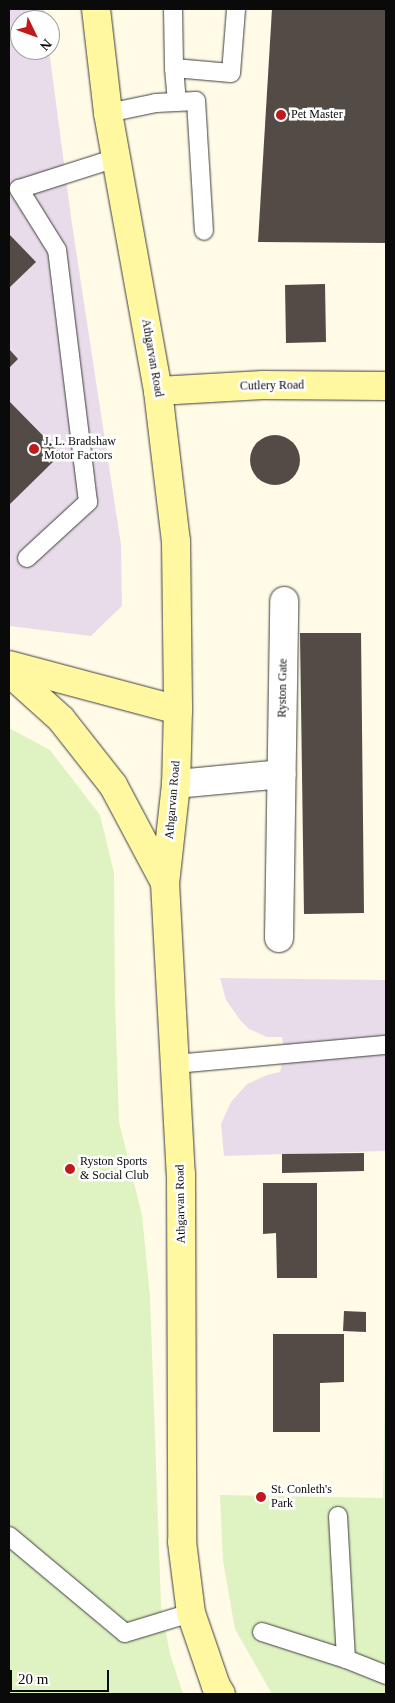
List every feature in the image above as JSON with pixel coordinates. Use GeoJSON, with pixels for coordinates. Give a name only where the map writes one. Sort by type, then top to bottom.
{"type":"FeatureCollection","features":[{"type":"Feature","properties":{"kind":"main road","name":"Athgarvan Road"},"geometry":{"type":"LineString","coordinates":[[96,9],[108,113],[158,391],[176,541],[178,710],[176,784],[164,883],[181,1174],[182,1542],[191,1613],[216,1686],[221,1694]]}},
{"type":"Feature","properties":{"kind":"main road","name":"Cutlery Road"},"geometry":{"type":"LineString","coordinates":[[158,391],[263,385],[386,386]]}},
{"type":"Feature","properties":{"kind":"main road"},"geometry":{"type":"LineString","coordinates":[[9,665],[178,710]]}},
{"type":"Feature","properties":{"kind":"main road"},"geometry":{"type":"LineString","coordinates":[[9,672],[61,718],[113,785],[164,883]]}},
{"type":"Feature","properties":{"kind":"street","name":"Ryston Gate"},"geometry":{"type":"LineString","coordinates":[[279,938],[284,601]]}},
{"type":"Feature","properties":{"kind":"street"},"geometry":{"type":"LineString","coordinates":[[176,784],[282,774]]}},
{"type":"Feature","properties":{"kind":"lane"},"geometry":{"type":"LineString","coordinates":[[173,9],[174,68],[177,102]]}},
{"type":"Feature","properties":{"kind":"lane"},"geometry":{"type":"LineString","coordinates":[[174,68],[231,73],[236,9]]}},
{"type":"Feature","properties":{"kind":"lane"},"geometry":{"type":"LineString","coordinates":[[108,113],[156,103],[196,101],[204,231]]}},
{"type":"Feature","properties":{"kind":"lane"},"geometry":{"type":"LineString","coordinates":[[27,558],[88,502],[57,250],[19,189],[116,158]]}},
{"type":"Feature","properties":{"kind":"lane"},"geometry":{"type":"LineString","coordinates":[[176,1064],[386,1045]]}},
{"type":"Feature","properties":{"kind":"lane"},"geometry":{"type":"LineString","coordinates":[[338,1516],[346,1659]]}},
{"type":"Feature","properties":{"kind":"lane"},"geometry":{"type":"LineString","coordinates":[[9,1536],[125,1633],[191,1613]]}},
{"type":"Feature","properties":{"kind":"lane"},"geometry":{"type":"LineString","coordinates":[[262,1632],[346,1659],[386,1675]]}},
{"type":"Feature","properties":{"kind":"shaded area"},"geometry":{"type":"Polygon","coordinates":[[[9,9],[44,9],[10,10],[10,60],[50,60],[72,224],[121,545],[122,606],[91,636],[9,626],[9,9]]]}},
{"type":"Feature","properties":{"kind":"shaded area"},"geometry":{"type":"Polygon","coordinates":[[[220,978],[386,980],[386,1155],[385,1151],[224,1156],[221,1124],[231,1102],[247,1084],[267,1075],[280,1072],[284,1056],[282,1037],[267,1037],[249,1029],[240,1020],[226,1000],[220,978]]]}},
{"type":"Feature","properties":{"kind":"green space","name":"Ryston Sports & Social Club"},"geometry":{"type":"Polygon","coordinates":[[[9,728],[50,750],[100,815],[114,873],[115,1001],[119,1122],[142,1215],[150,1297],[161,1606],[170,1654],[183,1694],[9,1694],[9,728]]]}},
{"type":"Feature","properties":{"kind":"green space","name":"St. Conleth's Park"},"geometry":{"type":"Polygon","coordinates":[[[386,1297],[386,1694],[272,1694],[235,1629],[223,1561],[220,1495],[383,1498],[386,1297]]]}},
{"type":"Feature","properties":{"kind":"building"},"geometry":{"type":"Polygon","coordinates":[[[272,9],[386,9],[386,243],[258,242],[272,9]]]}},
{"type":"Feature","properties":{"kind":"building"},"geometry":{"type":"Polygon","coordinates":[[[9,234],[36,262],[9,288],[9,234]]]}},
{"type":"Feature","properties":{"kind":"building"},"geometry":{"type":"Polygon","coordinates":[[[325,284],[326,342],[286,343],[285,285],[325,284]]]}},
{"type":"Feature","properties":{"kind":"building"},"geometry":{"type":"Polygon","coordinates":[[[9,349],[18,359],[9,368],[9,349]]]}},
{"type":"Feature","properties":{"kind":"building"},"geometry":{"type":"Polygon","coordinates":[[[9,401],[61,454],[9,505],[9,401]]]}},
{"type":"Feature","properties":{"kind":"building"},"geometry":{"type":"Polygon","coordinates":[[[275,435],[284,437],[295,446],[300,460],[298,469],[289,480],[275,485],[266,483],[255,474],[250,460],[252,451],[261,440],[275,435]]]}},
{"type":"Feature","properties":{"kind":"building"},"geometry":{"type":"Polygon","coordinates":[[[300,633],[361,633],[364,913],[304,914],[300,633]]]}},
{"type":"Feature","properties":{"kind":"building"},"geometry":{"type":"Polygon","coordinates":[[[364,1153],[364,1171],[282,1173],[282,1154],[364,1153]]]}},
{"type":"Feature","properties":{"kind":"building"},"geometry":{"type":"Polygon","coordinates":[[[263,1183],[317,1183],[317,1278],[277,1278],[276,1233],[263,1234],[263,1183]]]}},
{"type":"Feature","properties":{"kind":"building"},"geometry":{"type":"Polygon","coordinates":[[[344,1311],[366,1312],[366,1332],[343,1331],[344,1311]]]}},
{"type":"Feature","properties":{"kind":"building"},"geometry":{"type":"Polygon","coordinates":[[[273,1334],[344,1334],[344,1382],[320,1383],[320,1432],[273,1432],[273,1334]]]}},
{"type":"Feature","properties":{"kind":"place","name":"Pet Master"},"geometry":{"type":"Point","coordinates":[281,115]}},
{"type":"Feature","properties":{"kind":"place","name":"J. L. Bradshaw Motor Factors"},"geometry":{"type":"Point","coordinates":[34,449]}},
{"type":"Feature","properties":{"kind":"place","name":"Ryston Sports & Social Club"},"geometry":{"type":"Point","coordinates":[70,1169]}},
{"type":"Feature","properties":{"kind":"place","name":"St. Conleth's Park"},"geometry":{"type":"Point","coordinates":[261,1497]}}]}
